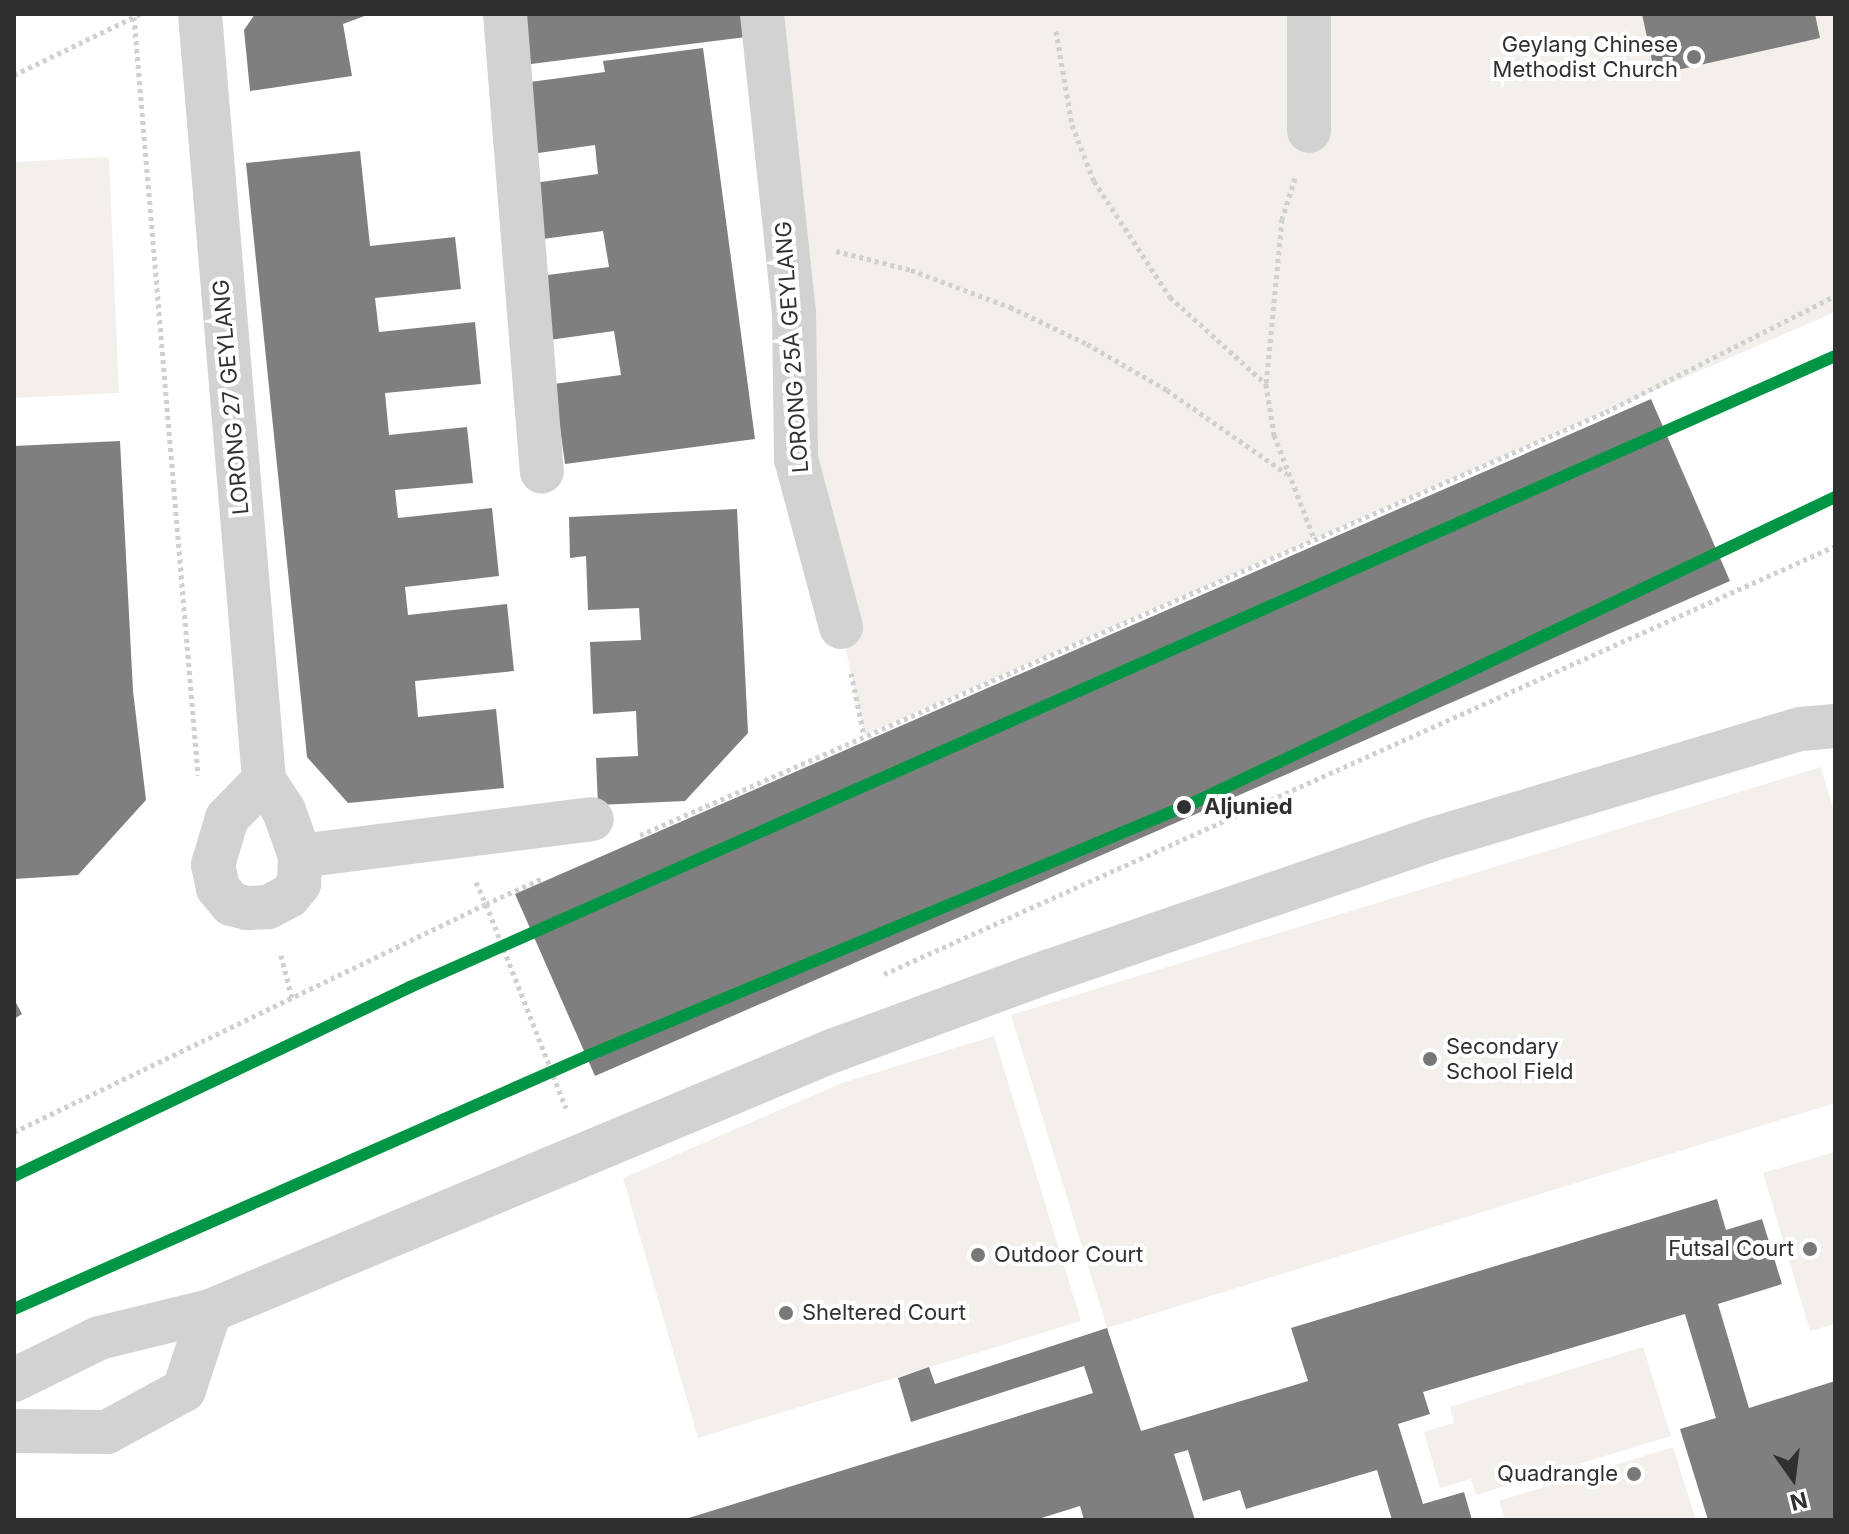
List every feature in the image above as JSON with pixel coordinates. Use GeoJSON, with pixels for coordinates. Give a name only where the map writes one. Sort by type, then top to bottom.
{"type":"FeatureCollection","features":[{"type":"Feature","properties":{"kind":"street","name":"LORONG 27 GEYLANG"},"geometry":{"type":"LineString","coordinates":[[200,14],[264,780],[284,811],[300,856]]}},
{"type":"Feature","properties":{"kind":"street"},"geometry":{"type":"LineString","coordinates":[[505,14],[542,472]]}},
{"type":"Feature","properties":{"kind":"street","name":"LORONG 25A GEYLANG"},"geometry":{"type":"LineString","coordinates":[[762,14],[794,312],[796,459],[841,627]]}},
{"type":"Feature","properties":{"kind":"street"},"geometry":{"type":"LineString","coordinates":[[1309,14],[1309,131]]}},
{"type":"Feature","properties":{"kind":"street"},"geometry":{"type":"LineString","coordinates":[[14,1380],[99,1338],[210,1311],[832,1051],[1035,976],[1430,840],[1801,729],[1835,726]]}},
{"type":"Feature","properties":{"kind":"street"},"geometry":{"type":"LineString","coordinates":[[264,780],[227,818],[218,839],[213,865],[218,888],[231,904],[247,908],[268,907],[289,896],[299,884],[300,856],[592,819]]}},
{"type":"Feature","properties":{"kind":"street"},"geometry":{"type":"LineString","coordinates":[[14,1431],[107,1432],[184,1390],[210,1311]]}},
{"type":"Feature","properties":{"kind":"path"},"geometry":{"type":"LineString","coordinates":[[14,75],[137,15],[202,818],[218,839]]}},
{"type":"Feature","properties":{"kind":"path"},"geometry":{"type":"LineString","coordinates":[[1056,31],[1072,125],[1094,181],[1170,297],[1266,384]]}},
{"type":"Feature","properties":{"kind":"path"},"geometry":{"type":"LineString","coordinates":[[1309,131],[1282,219],[1266,384],[1287,474],[1314,538]]}},
{"type":"Feature","properties":{"kind":"path"},"geometry":{"type":"LineString","coordinates":[[785,237],[911,270],[1010,307],[1167,390],[1287,474]]}},
{"type":"Feature","properties":{"kind":"path"},"geometry":{"type":"LineString","coordinates":[[631,839],[1606,412],[1835,296]]}},
{"type":"Feature","properties":{"kind":"path"},"geometry":{"type":"LineString","coordinates":[[875,979],[1835,546]]}},
{"type":"Feature","properties":{"kind":"path"},"geometry":{"type":"LineString","coordinates":[[841,627],[864,735]]}},
{"type":"Feature","properties":{"kind":"path"},"geometry":{"type":"LineString","coordinates":[[14,1132],[559,871]]}},
{"type":"Feature","properties":{"kind":"path"},"geometry":{"type":"LineString","coordinates":[[473,876],[569,1116]]}},
{"type":"Feature","properties":{"kind":"shaded area"},"geometry":{"type":"Polygon","coordinates":[[[762,14],[1835,14],[1835,312],[864,735],[841,627],[785,237],[762,14]]]}},
{"type":"Feature","properties":{"kind":"shaded area"},"geometry":{"type":"Polygon","coordinates":[[[109,157],[119,393],[14,398],[14,162],[109,157]]]}},
{"type":"Feature","properties":{"kind":"shaded area","name":"Secondary School Field"},"geometry":{"type":"Polygon","coordinates":[[[1821,767],[1835,815],[1835,1103],[1107,1328],[1011,1015],[1821,767]]]}},
{"type":"Feature","properties":{"kind":"shaded area"},"geometry":{"type":"Polygon","coordinates":[[[994,1036],[1081,1321],[698,1438],[623,1178],[842,1083],[994,1036]]]}},
{"type":"Feature","properties":{"kind":"shaded area","name":"Futsal Court"},"geometry":{"type":"Polygon","coordinates":[[[1835,1152],[1835,1324],[1810,1331],[1763,1173],[1835,1152]]]}},
{"type":"Feature","properties":{"kind":"shaded area"},"geometry":{"type":"Polygon","coordinates":[[[1643,1347],[1671,1436],[1476,1495],[1471,1479],[1440,1488],[1424,1432],[1454,1423],[1450,1407],[1643,1347]]]}},
{"type":"Feature","properties":{"kind":"shaded area","name":"Quadrangle"},"geometry":{"type":"Polygon","coordinates":[[[1673,1447],[1696,1520],[1505,1520],[1499,1501],[1673,1447]]]}},
{"type":"Feature","properties":{"kind":"building"},"geometry":{"type":"Polygon","coordinates":[[[255,14],[370,14],[343,24],[352,76],[250,91],[244,30],[255,14]]]}},
{"type":"Feature","properties":{"kind":"building"},"geometry":{"type":"Polygon","coordinates":[[[516,14],[751,14],[754,36],[523,65],[516,14]]]}},
{"type":"Feature","properties":{"kind":"building","name":"Geylang Chinese Methodist Church"},"geometry":{"type":"Polygon","coordinates":[[[1642,14],[1815,14],[1820,38],[1655,75],[1642,14]]]}},
{"type":"Feature","properties":{"kind":"building"},"geometry":{"type":"Polygon","coordinates":[[[703,48],[755,439],[565,464],[554,384],[621,375],[614,331],[549,340],[540,276],[609,267],[603,231],[535,240],[527,184],[598,174],[595,145],[524,155],[515,84],[605,72],[603,61],[703,48]]]}},
{"type":"Feature","properties":{"kind":"building"},"geometry":{"type":"Polygon","coordinates":[[[360,151],[370,246],[455,237],[461,289],[375,298],[379,332],[475,322],[481,384],[385,393],[389,435],[467,427],[473,483],[395,490],[398,518],[492,508],[499,576],[405,587],[408,615],[507,604],[514,671],[415,681],[418,717],[496,709],[504,788],[348,803],[307,757],[246,163],[360,151]]]}},
{"type":"Feature","properties":{"kind":"building"},"geometry":{"type":"Polygon","coordinates":[[[1651,399],[1730,581],[595,1076],[515,894],[1651,399]]]}},
{"type":"Feature","properties":{"kind":"building"},"geometry":{"type":"Polygon","coordinates":[[[120,441],[133,691],[146,800],[78,875],[14,879],[14,446],[120,441]]]}},
{"type":"Feature","properties":{"kind":"building"},"geometry":{"type":"Polygon","coordinates":[[[737,509],[748,733],[685,801],[598,805],[596,758],[638,756],[636,711],[593,714],[590,642],[641,640],[639,608],[588,610],[586,556],[570,558],[569,517],[737,509]]]}},
{"type":"Feature","properties":{"kind":"building"},"geometry":{"type":"Polygon","coordinates":[[[14,999],[22,1014],[14,1019],[14,999]]]}},
{"type":"Feature","properties":{"kind":"building"},"geometry":{"type":"Polygon","coordinates":[[[1717,1199],[1726,1230],[1762,1219],[1782,1284],[1718,1304],[1749,1408],[1835,1381],[1835,1520],[1708,1520],[1680,1429],[1716,1418],[1685,1314],[1423,1392],[1430,1414],[1398,1424],[1423,1504],[1464,1492],[1472,1520],[1392,1520],[1377,1470],[1246,1509],[1240,1490],[1203,1501],[1188,1450],[1174,1454],[1195,1520],[1084,1520],[1080,1506],[1035,1520],[682,1520],[1093,1393],[1084,1366],[911,1422],[898,1378],[929,1367],[935,1384],[1107,1328],[1141,1431],[1308,1381],[1291,1328],[1717,1199]]]}},
{"type":"Feature","properties":{"kind":"transit line"},"geometry":{"type":"LineString","coordinates":[[14,1176],[410,987],[1835,356]]}},
{"type":"Feature","properties":{"kind":"transit line"},"geometry":{"type":"LineString","coordinates":[[14,1309],[587,1056],[1193,803],[1835,497]]}},
{"type":"Feature","properties":{"kind":"place","name":"Geylang Chinese Methodist Church"},"geometry":{"type":"Point","coordinates":[1694,57]}},
{"type":"Feature","properties":{"kind":"place","name":"Aljunied"},"geometry":{"type":"Point","coordinates":[1184,807]}},
{"type":"Feature","properties":{"kind":"place","name":"Secondary School Field"},"geometry":{"type":"Point","coordinates":[1430,1059]}},
{"type":"Feature","properties":{"kind":"place","name":"Futsal Court"},"geometry":{"type":"Point","coordinates":[1810,1249]}},
{"type":"Feature","properties":{"kind":"place","name":"Outdoor Court"},"geometry":{"type":"Point","coordinates":[978,1255]}},
{"type":"Feature","properties":{"kind":"place","name":"Sheltered Court"},"geometry":{"type":"Point","coordinates":[786,1313]}},
{"type":"Feature","properties":{"kind":"place","name":"Quadrangle"},"geometry":{"type":"Point","coordinates":[1634,1474]}}]}
